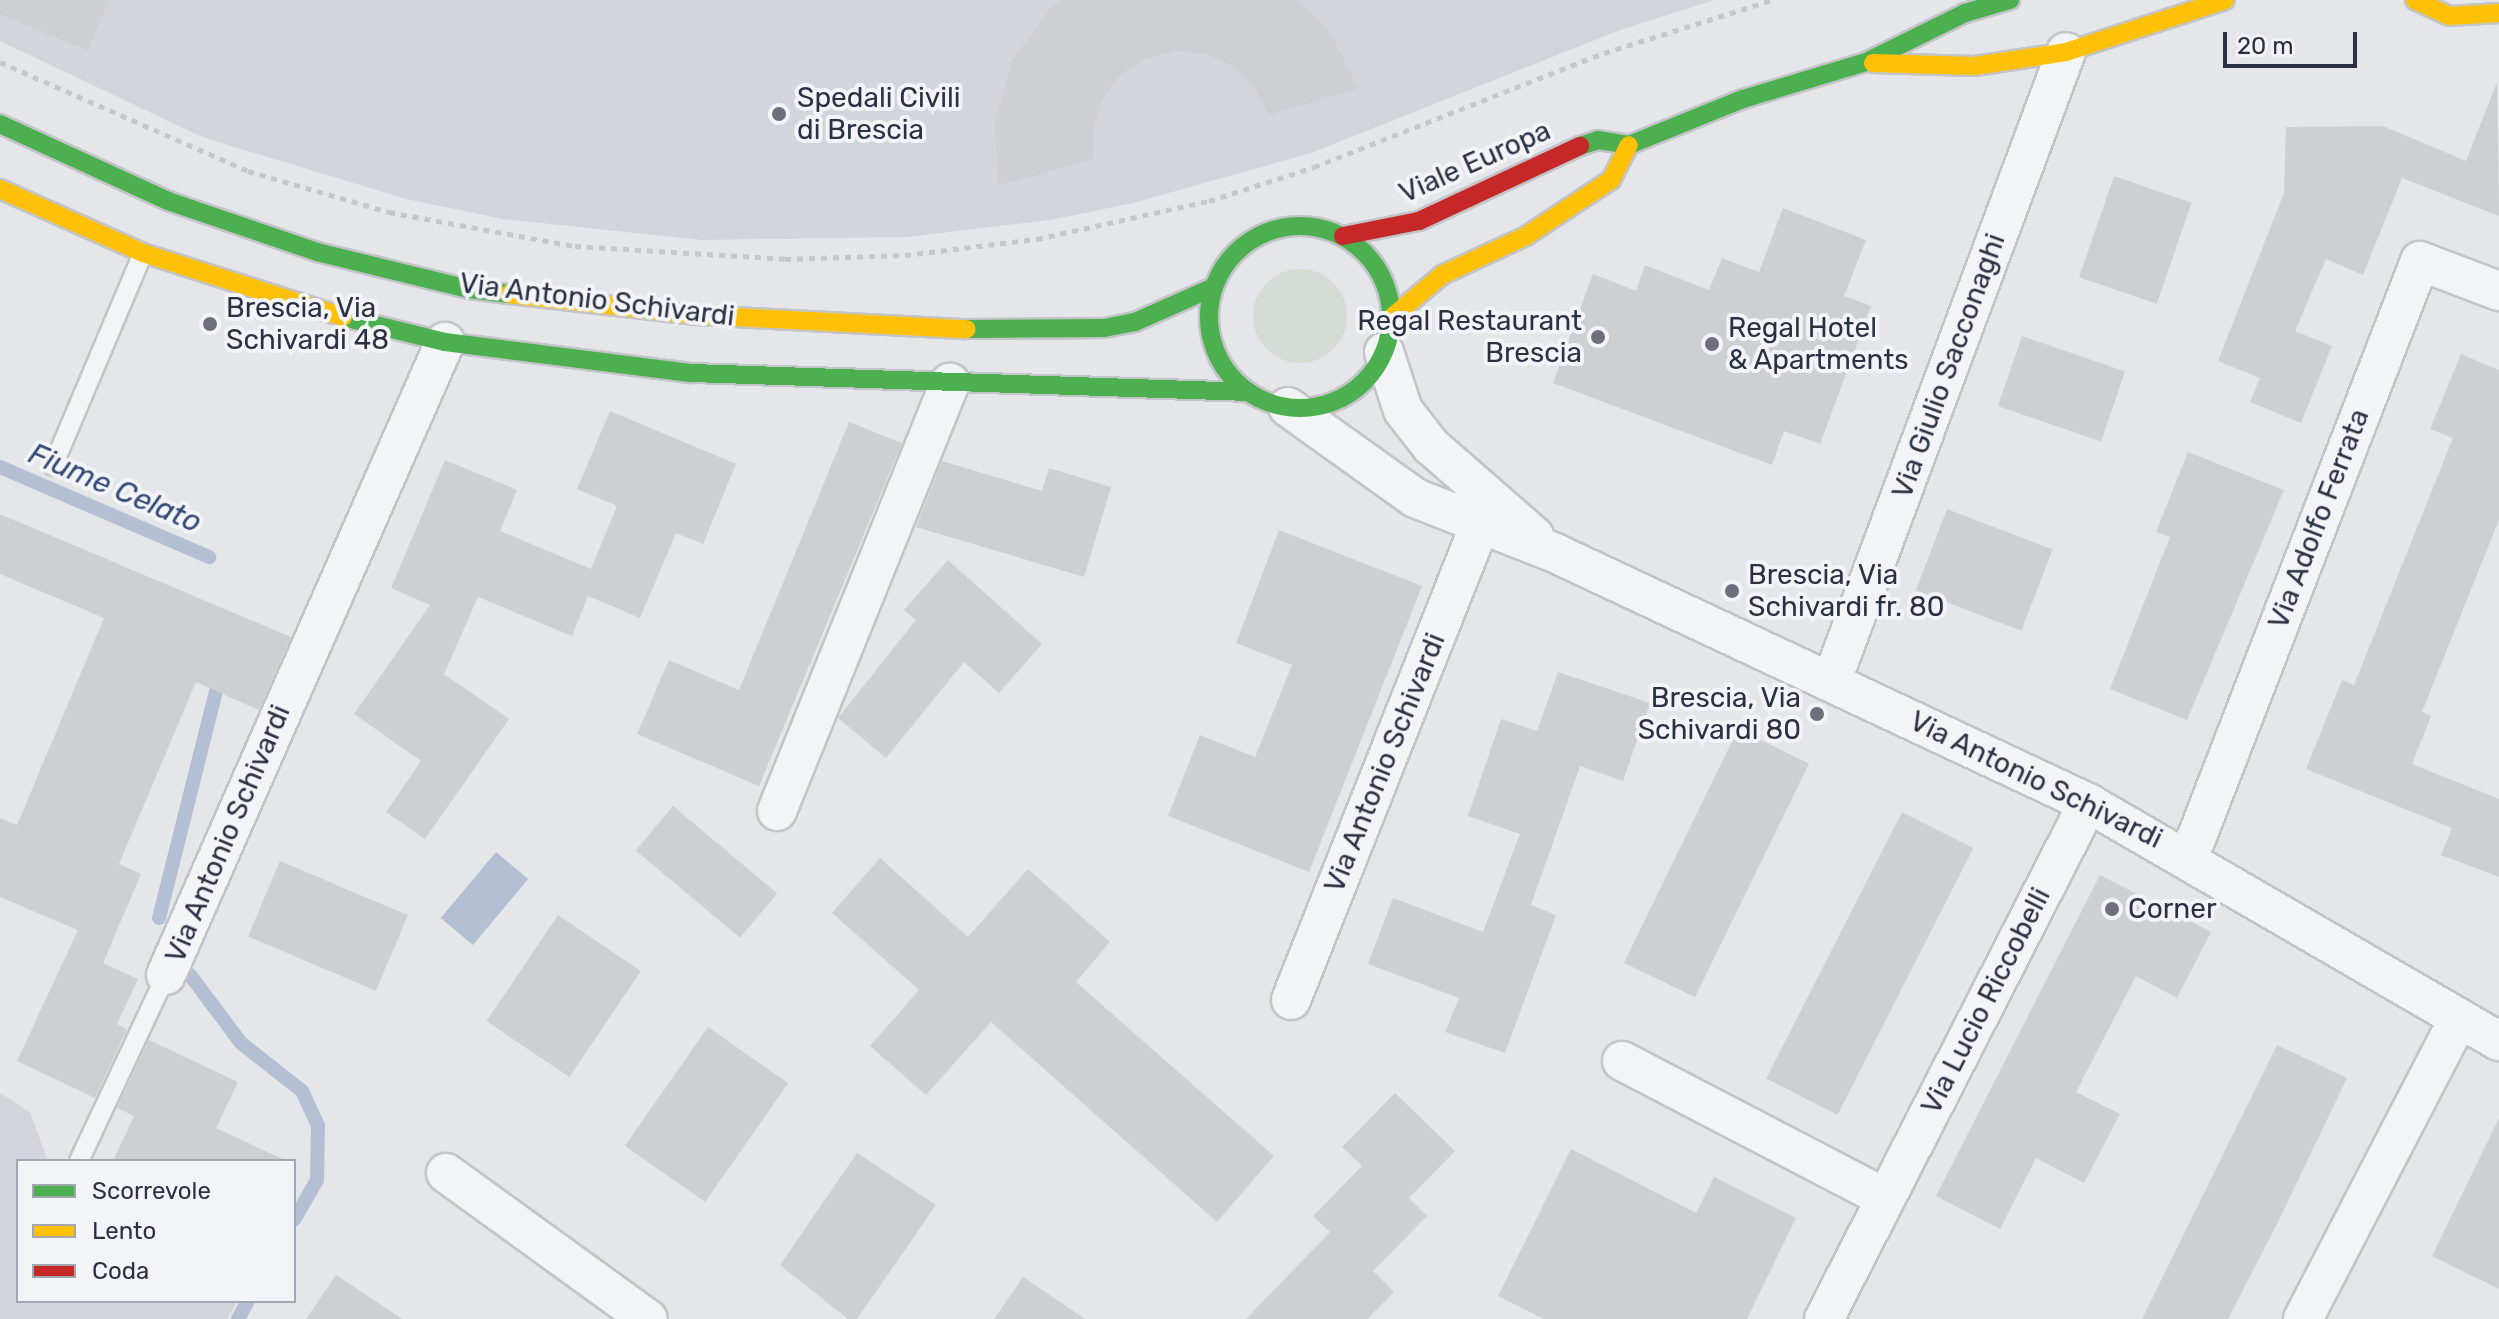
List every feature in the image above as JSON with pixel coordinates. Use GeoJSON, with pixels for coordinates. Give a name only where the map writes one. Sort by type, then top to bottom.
{"type":"FeatureCollection","features":[{"type":"Feature","properties":{"kind":"street","name":"Viale Europa"},"geometry":{"type":"LineString","coordinates":[[1343,236],[1419,221],[1549,156],[1598,140],[1629,145],[1743,99],[1866,62],[1965,13],[2010,0]]}},
{"type":"Feature","properties":{"kind":"street","name":"Viale Europa"},"geometry":{"type":"LineString","coordinates":[[1866,62],[1975,66],[2066,52],[2225,0]]}},
{"type":"Feature","properties":{"kind":"street"},"geometry":{"type":"LineString","coordinates":[[2415,0],[2450,16],[2499,13]]}},
{"type":"Feature","properties":{"kind":"street","name":"Via Giulio Sacconaghi"},"geometry":{"type":"LineString","coordinates":[[1832,680],[2066,52]]}},
{"type":"Feature","properties":{"kind":"street","name":"Via Antonio Schivardi"},"geometry":{"type":"LineString","coordinates":[[0,124],[168,201],[317,252],[469,289],[696,315],[996,330],[1125,324],[1214,287]]}},
{"type":"Feature","properties":{"kind":"street","name":"Viale Europa"},"geometry":{"type":"LineString","coordinates":[[1387,335],[1442,275],[1526,236],[1611,180],[1629,145]]}},
{"type":"Feature","properties":{"kind":"street","name":"Via Antonio Schivardi"},"geometry":{"type":"LineString","coordinates":[[0,189],[143,253],[292,304],[445,342],[692,373],[1249,392]]}},
{"type":"Feature","properties":{"kind":"street","name":"Viale Europa"},"geometry":{"type":"LineString","coordinates":[[1321,228],[1343,236],[1373,262],[1389,298],[1387,335],[1374,370],[1345,396],[1308,408],[1288,407],[1249,392],[1221,364],[1214,345],[1209,326],[1214,287],[1238,250],[1277,229],[1321,228]]}},
{"type":"Feature","properties":{"kind":"street","name":"Via Adolfo Ferrata"},"geometry":{"type":"LineString","coordinates":[[2189,857],[2420,261],[2499,291]]}},
{"type":"Feature","properties":{"kind":"street","name":"Via Antonio Schivardi"},"geometry":{"type":"LineString","coordinates":[[1387,335],[1403,410],[1431,446],[1555,553]]}},
{"type":"Feature","properties":{"kind":"street","name":"Via Antonio Schivardi"},"geometry":{"type":"LineString","coordinates":[[166,975],[445,342]]}},
{"type":"Feature","properties":{"kind":"street"},"geometry":{"type":"LineString","coordinates":[[777,811],[950,383]]}},
{"type":"Feature","properties":{"kind":"street","name":"Via Antonio Schivardi"},"geometry":{"type":"LineString","coordinates":[[1288,407],[1415,498],[1479,527],[1555,553],[1832,680],[2088,803],[2189,857],[2499,1041]]}},
{"type":"Feature","properties":{"kind":"street","name":"Via Antonio Schivardi"},"geometry":{"type":"LineString","coordinates":[[1291,1000],[1479,527]]}},
{"type":"Feature","properties":{"kind":"street","name":"Via Lucio Riccobelli"},"geometry":{"type":"LineString","coordinates":[[1824,1319],[2088,803]]}},
{"type":"Feature","properties":{"kind":"street"},"geometry":{"type":"LineString","coordinates":[[2303,1319],[2459,1018]]}},
{"type":"Feature","properties":{"kind":"street"},"geometry":{"type":"LineString","coordinates":[[1622,1061],[1885,1198]]}},
{"type":"Feature","properties":{"kind":"street"},"geometry":{"type":"LineString","coordinates":[[446,1173],[648,1319]]}},
{"type":"Feature","properties":{"kind":"lane"},"geometry":{"type":"LineString","coordinates":[[53,466],[143,253]]}},
{"type":"Feature","properties":{"kind":"lane"},"geometry":{"type":"LineString","coordinates":[[80,1159],[166,975]]}},
{"type":"Feature","properties":{"kind":"path"},"geometry":{"type":"LineString","coordinates":[[0,62],[248,171],[389,212],[589,248],[785,259],[905,255],[1037,239],[1209,201],[1314,167],[1604,53],[1772,0]]}},
{"type":"Feature","properties":{"kind":"shaded area","name":"Spedali Civili di Brescia"},"geometry":{"type":"Polygon","coordinates":[[[0,0],[1715,0],[1623,29],[1311,153],[1133,203],[1050,220],[908,237],[701,240],[503,219],[406,199],[202,137],[0,41],[0,0]]]}},
{"type":"Feature","properties":{"kind":"shaded area"},"geometry":{"type":"Polygon","coordinates":[[[1300,269],[1318,273],[1333,283],[1343,298],[1347,316],[1343,334],[1333,349],[1318,359],[1300,363],[1282,359],[1267,349],[1257,334],[1253,316],[1257,298],[1267,283],[1282,273],[1300,269]]]}},
{"type":"Feature","properties":{"kind":"shaded area"},"geometry":{"type":"Polygon","coordinates":[[[0,1093],[30,1112],[47,1159],[16,1159],[16,1303],[236,1303],[227,1319],[0,1319],[0,1093]]]}},
{"type":"Feature","properties":{"kind":"water"},"geometry":{"type":"Polygon","coordinates":[[[496,852],[528,879],[473,945],[441,918],[496,852]]]}},
{"type":"Feature","properties":{"kind":"building"},"geometry":{"type":"Polygon","coordinates":[[[0,0],[109,0],[88,51],[0,14],[0,0]]]}},
{"type":"Feature","properties":{"kind":"building"},"geometry":{"type":"Polygon","coordinates":[[[1062,0],[1297,0],[1330,32],[1358,89],[1268,115],[1254,87],[1233,66],[1205,54],[1175,51],[1145,59],[1120,75],[1102,100],[1093,129],[1093,159],[998,186],[995,122],[1012,61],[1050,9],[1062,0]]]}},
{"type":"Feature","properties":{"kind":"building"},"geometry":{"type":"Polygon","coordinates":[[[2497,82],[2499,216],[2402,178],[2363,275],[2326,259],[2295,331],[2332,346],[2301,423],[2250,402],[2260,378],[2218,361],[2284,193],[2286,127],[2383,126],[2466,161],[2497,82]]]}},
{"type":"Feature","properties":{"kind":"building"},"geometry":{"type":"Polygon","coordinates":[[[2114,176],[2192,203],[2157,304],[2079,277],[2114,176]]]}},
{"type":"Feature","properties":{"kind":"building","name":"Regal Hotel & Apartments"},"geometry":{"type":"Polygon","coordinates":[[[1783,208],[1866,240],[1844,296],[1871,306],[1820,444],[1784,431],[1772,465],[1553,383],[1593,274],[1636,291],[1645,265],[1709,290],[1722,258],[1759,272],[1783,208]]]}},
{"type":"Feature","properties":{"kind":"building"},"geometry":{"type":"Polygon","coordinates":[[[2022,336],[2125,371],[2101,441],[1998,406],[2022,336]]]}},
{"type":"Feature","properties":{"kind":"building"},"geometry":{"type":"Polygon","coordinates":[[[2461,354],[2499,370],[2499,520],[2422,712],[2431,716],[2412,764],[2499,799],[2499,877],[2441,855],[2452,828],[2306,769],[2342,680],[2354,685],[2453,438],[2430,429],[2461,354]]]}},
{"type":"Feature","properties":{"kind":"building"},"geometry":{"type":"Polygon","coordinates":[[[610,411],[736,464],[703,544],[676,533],[640,618],[588,596],[572,636],[478,597],[444,674],[509,719],[425,839],[386,812],[421,761],[354,714],[430,605],[391,588],[445,460],[517,490],[500,531],[591,569],[617,506],[577,489],[610,411]]]}},
{"type":"Feature","properties":{"kind":"building"},"geometry":{"type":"Polygon","coordinates":[[[849,422],[902,443],[759,786],[637,734],[669,660],[739,690],[849,422]]]}},
{"type":"Feature","properties":{"kind":"building"},"geometry":{"type":"Polygon","coordinates":[[[2188,452],[2284,490],[2187,720],[2110,689],[2170,537],[2156,532],[2188,452]]]}},
{"type":"Feature","properties":{"kind":"building"},"geometry":{"type":"Polygon","coordinates":[[[942,461],[1042,491],[1049,468],[1111,487],[1084,577],[916,527],[942,461]]]}},
{"type":"Feature","properties":{"kind":"building"},"geometry":{"type":"Polygon","coordinates":[[[1947,509],[2052,549],[2021,631],[1916,590],[1947,509]]]}},
{"type":"Feature","properties":{"kind":"building"},"geometry":{"type":"Polygon","coordinates":[[[0,514],[291,637],[259,710],[196,682],[119,864],[141,874],[103,963],[138,979],[117,1024],[127,1029],[95,1098],[17,1061],[78,930],[0,897],[0,818],[17,825],[104,618],[0,574],[0,514]]]}},
{"type":"Feature","properties":{"kind":"building"},"geometry":{"type":"Polygon","coordinates":[[[1279,530],[1422,586],[1309,872],[1168,816],[1200,735],[1255,757],[1292,665],[1236,643],[1279,530]]]}},
{"type":"Feature","properties":{"kind":"building"},"geometry":{"type":"Polygon","coordinates":[[[948,560],[1042,644],[999,693],[964,662],[886,758],[838,718],[916,620],[904,610],[948,560]]]}},
{"type":"Feature","properties":{"kind":"building"},"geometry":{"type":"Polygon","coordinates":[[[1558,672],[1650,703],[1623,781],[1580,766],[1531,905],[1556,915],[1505,1053],[1445,1032],[1459,998],[1368,964],[1393,898],[1483,932],[1520,834],[1468,816],[1501,719],[1537,731],[1558,672]]]}},
{"type":"Feature","properties":{"kind":"building"},"geometry":{"type":"Polygon","coordinates":[[[1738,729],[1809,764],[1695,997],[1624,963],[1738,729]]]}},
{"type":"Feature","properties":{"kind":"building"},"geometry":{"type":"Polygon","coordinates":[[[673,806],[777,893],[740,938],[636,850],[673,806]]]}},
{"type":"Feature","properties":{"kind":"building"},"geometry":{"type":"Polygon","coordinates":[[[1902,812],[1973,848],[1838,1115],[1766,1078],[1902,812]]]}},
{"type":"Feature","properties":{"kind":"building"},"geometry":{"type":"Polygon","coordinates":[[[880,858],[968,937],[1028,869],[1110,942],[1076,982],[1274,1156],[1217,1222],[991,1022],[926,1095],[870,1046],[919,990],[832,913],[880,858]]]}},
{"type":"Feature","properties":{"kind":"building"},"geometry":{"type":"Polygon","coordinates":[[[280,861],[408,915],[376,991],[248,936],[280,861]]]}},
{"type":"Feature","properties":{"kind":"building"},"geometry":{"type":"Polygon","coordinates":[[[2100,875],[2211,932],[2177,998],[2136,976],[2076,1092],[2120,1114],[2084,1183],[2036,1158],[2000,1229],[1936,1196],[2100,875]]]}},
{"type":"Feature","properties":{"kind":"building"},"geometry":{"type":"Polygon","coordinates":[[[558,915],[641,971],[569,1077],[486,1021],[558,915]]]}},
{"type":"Feature","properties":{"kind":"building"},"geometry":{"type":"Polygon","coordinates":[[[708,1027],[788,1083],[705,1202],[625,1146],[708,1027]]]}},
{"type":"Feature","properties":{"kind":"building"},"geometry":{"type":"Polygon","coordinates":[[[149,1040],[238,1082],[216,1128],[283,1159],[114,1159],[134,1116],[117,1108],[149,1040]]]}},
{"type":"Feature","properties":{"kind":"building"},"geometry":{"type":"Polygon","coordinates":[[[2277,1045],[2347,1078],[2278,1222],[2228,1319],[2142,1319],[2277,1045]]]}},
{"type":"Feature","properties":{"kind":"building"},"geometry":{"type":"Polygon","coordinates":[[[1395,1093],[1455,1151],[1409,1198],[1427,1216],[1373,1271],[1394,1292],[1367,1319],[1246,1319],[1330,1232],[1313,1216],[1362,1166],[1342,1147],[1395,1093]]]}},
{"type":"Feature","properties":{"kind":"building"},"geometry":{"type":"Polygon","coordinates":[[[2499,1118],[2499,1289],[2432,1256],[2499,1118]]]}},
{"type":"Feature","properties":{"kind":"building"},"geometry":{"type":"Polygon","coordinates":[[[1571,1149],[1696,1213],[1714,1177],[1796,1218],[1747,1319],[1544,1319],[1498,1296],[1571,1149]]]}},
{"type":"Feature","properties":{"kind":"building"},"geometry":{"type":"Polygon","coordinates":[[[857,1153],[936,1205],[857,1319],[848,1319],[780,1265],[857,1153]]]}},
{"type":"Feature","properties":{"kind":"building"},"geometry":{"type":"Polygon","coordinates":[[[336,1275],[402,1319],[306,1319],[336,1275]]]}},
{"type":"Feature","properties":{"kind":"building"},"geometry":{"type":"Polygon","coordinates":[[[1023,1277],[1085,1319],[994,1319],[1023,1277]]]}},
{"type":"Feature","properties":{"kind":"waterway","name":"Fiume Celato"},"geometry":{"type":"LineString","coordinates":[[0,467],[209,557]]}},
{"type":"Feature","properties":{"kind":"waterway"},"geometry":{"type":"LineString","coordinates":[[159,918],[219,679]]}},
{"type":"Feature","properties":{"kind":"waterway"},"geometry":{"type":"LineString","coordinates":[[190,975],[241,1043],[302,1091],[318,1125],[317,1180],[296,1217]]}},
{"type":"Feature","properties":{"kind":"waterway"},"geometry":{"type":"LineString","coordinates":[[238,1319],[247,1303]]}},
{"type":"Feature","properties":{"kind":"traffic: fast"},"geometry":{"type":"LineString","coordinates":[[1580,146],[1598,140],[1629,145],[1743,99],[1866,62],[1965,13],[2010,0]]}},
{"type":"Feature","properties":{"kind":"traffic: fast"},"geometry":{"type":"LineString","coordinates":[[0,124],[168,201],[317,252],[469,289],[509,294]]}},
{"type":"Feature","properties":{"kind":"traffic: fast"},"geometry":{"type":"LineString","coordinates":[[1300,226],[1335,233],[1364,253],[1384,282],[1391,317],[1384,352],[1364,381],[1335,401],[1300,408],[1265,401],[1236,381],[1216,352],[1209,317],[1216,282],[1236,253],[1265,233],[1300,226]]}},
{"type":"Feature","properties":{"kind":"traffic: fast"},"geometry":{"type":"LineString","coordinates":[[967,329],[1104,328],[1135,322],[1214,287]]}},
{"type":"Feature","properties":{"kind":"traffic: fast"},"geometry":{"type":"LineString","coordinates":[[343,317],[445,342],[692,373],[1249,392]]}},
{"type":"Feature","properties":{"kind":"traffic: slow"},"geometry":{"type":"LineString","coordinates":[[1873,63],[1975,66],[2066,52],[2225,0]]}},
{"type":"Feature","properties":{"kind":"traffic: slow"},"geometry":{"type":"LineString","coordinates":[[2415,0],[2450,16],[2499,13]]}},
{"type":"Feature","properties":{"kind":"traffic: slow"},"geometry":{"type":"LineString","coordinates":[[1391,318],[1442,275],[1526,236],[1611,180],[1629,145]]}},
{"type":"Feature","properties":{"kind":"traffic: slow"},"geometry":{"type":"LineString","coordinates":[[0,189],[143,253],[343,317]]}},
{"type":"Feature","properties":{"kind":"traffic: slow"},"geometry":{"type":"LineString","coordinates":[[509,294],[696,315],[967,329]]}},
{"type":"Feature","properties":{"kind":"traffic: jam"},"geometry":{"type":"LineString","coordinates":[[1343,236],[1419,221],[1580,146]]}},
{"type":"Feature","properties":{"kind":"place","name":"Spedali Civili di Brescia"},"geometry":{"type":"Point","coordinates":[779,114]}},
{"type":"Feature","properties":{"kind":"place","name":"Brescia, Via Schivardi 48"},"geometry":{"type":"Point","coordinates":[210,324]}},
{"type":"Feature","properties":{"kind":"place","name":"Regal Restaurant Brescia"},"geometry":{"type":"Point","coordinates":[1598,337]}},
{"type":"Feature","properties":{"kind":"place","name":"Regal Hotel & Apartments"},"geometry":{"type":"Point","coordinates":[1712,344]}},
{"type":"Feature","properties":{"kind":"place","name":"Brescia, Via Schivardi fr. 80"},"geometry":{"type":"Point","coordinates":[1732,591]}},
{"type":"Feature","properties":{"kind":"place","name":"Brescia, Via Schivardi 80"},"geometry":{"type":"Point","coordinates":[1817,714]}},
{"type":"Feature","properties":{"kind":"place","name":"Corner"},"geometry":{"type":"Point","coordinates":[2112,909]}}]}
